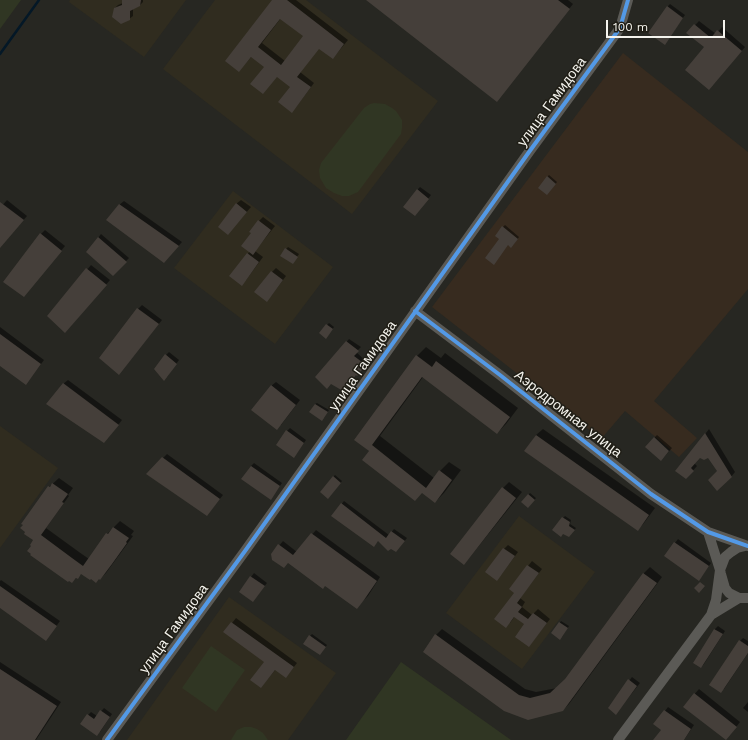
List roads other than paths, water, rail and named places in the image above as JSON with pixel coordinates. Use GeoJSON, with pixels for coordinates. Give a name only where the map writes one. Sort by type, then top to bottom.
{"type":"FeatureCollection","features":[{"type":"Feature","properties":{"kind":"street","name":"улица Гамидова"},"geometry":{"type":"LineString","coordinates":[[107,740],[245,551],[415,310],[620,28],[628,0]]}},
{"type":"Feature","properties":{"kind":"street","name":"Аэродромная улица"},"geometry":{"type":"LineString","coordinates":[[415,310],[651,494],[708,532],[747,546]]}},
{"type":"Feature","properties":{"kind":"street"},"geometry":{"type":"LineString","coordinates":[[708,532],[725,588],[732,595],[744,598]]}},
{"type":"Feature","properties":{"kind":"street"},"geometry":{"type":"LineString","coordinates":[[618,740],[711,615],[716,600],[720,570],[723,560],[737,548],[747,546]]}},
{"type":"Feature","properties":{"kind":"street"},"geometry":{"type":"LineString","coordinates":[[711,615],[744,598]]}},
{"type":"Feature","properties":{"kind":"waterway"},"geometry":{"type":"LineString","coordinates":[[0,54],[39,0]]}}]}
